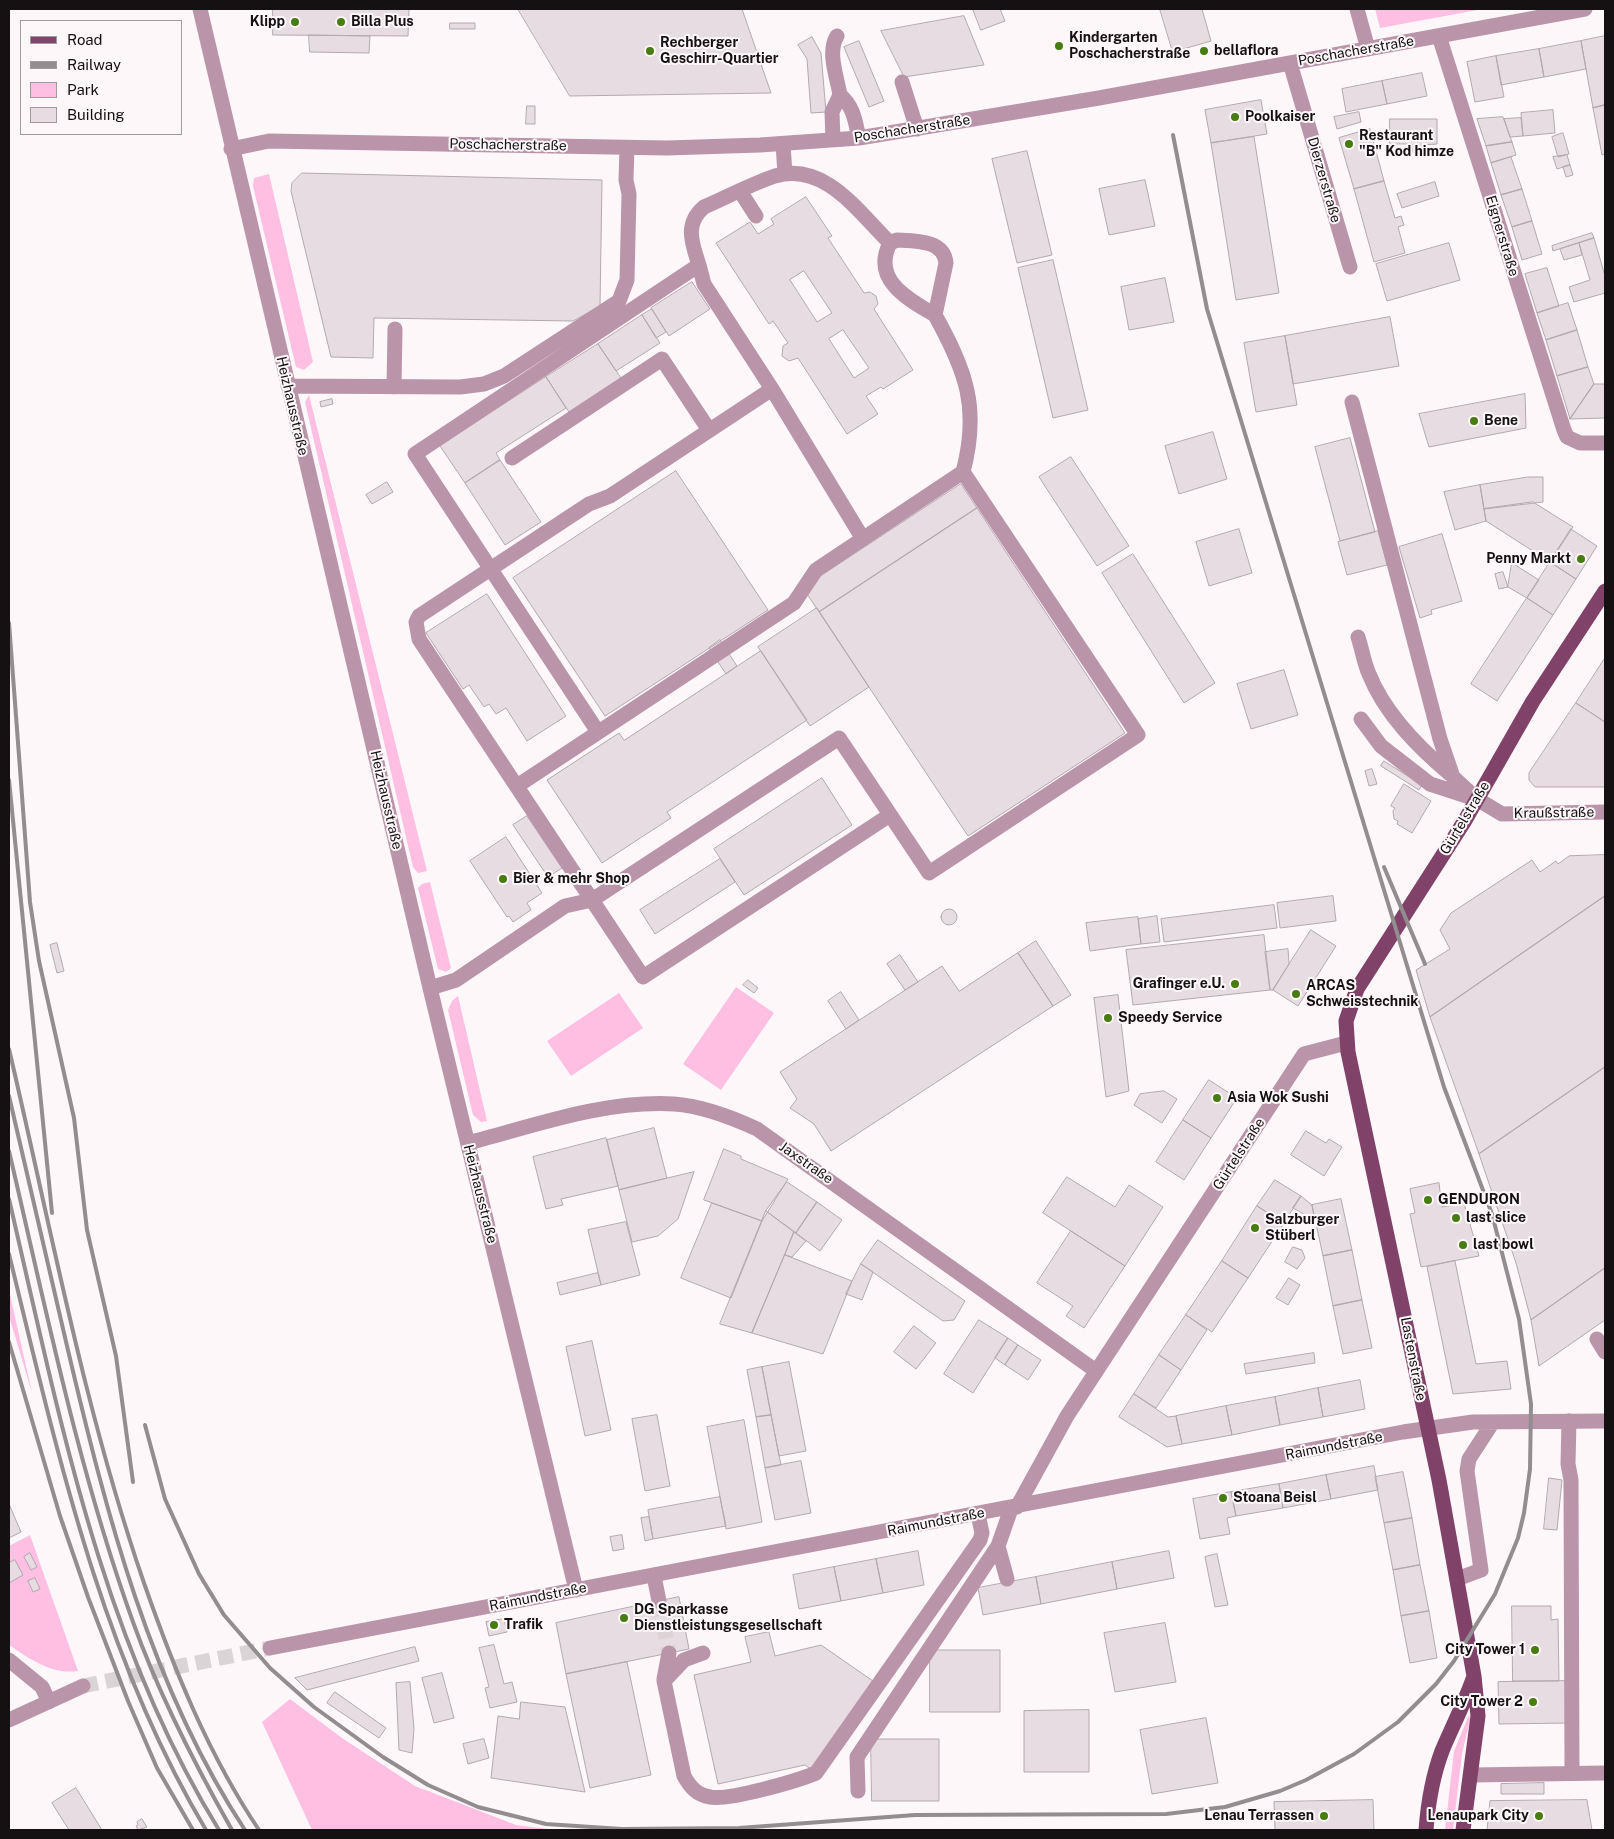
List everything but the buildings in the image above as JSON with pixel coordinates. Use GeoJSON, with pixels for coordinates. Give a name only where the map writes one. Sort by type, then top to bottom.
{"type":"FeatureCollection","features":[{"type":"Feature","properties":{"kind":"main road","name":"Gürtelstraße"},"geometry":{"type":"LineString","coordinates":[[1346,1043],[1346,1021],[1357,989],[1477,799],[1533,701],[1605,591]]}},
{"type":"Feature","properties":{"kind":"main road","name":"Lastenstraße"},"geometry":{"type":"LineString","coordinates":[[1346,1043],[1447,1519],[1474,1676],[1478,1716],[1472,1775],[1463,1830]]}},
{"type":"Feature","properties":{"kind":"main road","name":"Lastenstraße"},"geometry":{"type":"LineString","coordinates":[[1426,1830],[1428,1808],[1442,1752],[1461,1713],[1474,1676]]}},
{"type":"Feature","properties":{"kind":"street","name":"Heizhausstraße"},"geometry":{"type":"LineString","coordinates":[[200,9],[231,149],[430,988],[576,1590]]}},
{"type":"Feature","properties":{"kind":"street"},"geometry":{"type":"LineString","coordinates":[[1357,9],[1368,49]]}},
{"type":"Feature","properties":{"kind":"street","name":"Poschacherstraße"},"geometry":{"type":"LineString","coordinates":[[231,149],[269,141],[704,148],[859,138],[1290,64],[1585,9]]}},
{"type":"Feature","properties":{"kind":"street"},"geometry":{"type":"LineString","coordinates":[[833,140],[832,112],[840,95],[832,53],[832,43],[837,36]]}},
{"type":"Feature","properties":{"kind":"street","name":"Eignerstraße"},"geometry":{"type":"LineString","coordinates":[[1439,36],[1567,437],[1580,443],[1605,443]]}},
{"type":"Feature","properties":{"kind":"street","name":"Dierzerstraße"},"geometry":{"type":"LineString","coordinates":[[1290,64],[1350,267]]}},
{"type":"Feature","properties":{"kind":"street"},"geometry":{"type":"LineString","coordinates":[[902,82],[917,129]]}},
{"type":"Feature","properties":{"kind":"street"},"geometry":{"type":"LineString","coordinates":[[840,95],[848,101],[853,110],[859,138]]}},
{"type":"Feature","properties":{"kind":"street"},"geometry":{"type":"LineString","coordinates":[[783,144],[785,174]]}},
{"type":"Feature","properties":{"kind":"street"},"geometry":{"type":"LineString","coordinates":[[288,386],[460,387],[491,381],[504,376],[619,301],[627,280],[629,194],[626,180],[627,148]]}},
{"type":"Feature","properties":{"kind":"street"},"geometry":{"type":"LineString","coordinates":[[864,539],[772,389],[704,284],[690,238],[693,220],[704,207],[785,174],[800,173],[824,180],[834,187],[890,243]]}},
{"type":"Feature","properties":{"kind":"street"},"geometry":{"type":"LineString","coordinates":[[740,191],[756,216]]}},
{"type":"Feature","properties":{"kind":"street"},"geometry":{"type":"LineString","coordinates":[[430,988],[456,980],[565,906],[592,900],[839,738],[929,873],[1138,736],[963,472],[970,436],[969,399],[957,354],[936,314],[903,296],[893,285],[887,273],[885,258],[890,243],[897,240],[922,242],[940,249],[945,256],[946,263],[936,314]]}},
{"type":"Feature","properties":{"kind":"street"},"geometry":{"type":"LineString","coordinates":[[598,732],[415,454],[698,265]]}},
{"type":"Feature","properties":{"kind":"street"},"geometry":{"type":"LineString","coordinates":[[394,387],[395,329]]}},
{"type":"Feature","properties":{"kind":"street"},"geometry":{"type":"LineString","coordinates":[[512,458],[662,359],[710,430]]}},
{"type":"Feature","properties":{"kind":"street"},"geometry":{"type":"LineString","coordinates":[[772,389],[610,496],[589,504],[419,616],[416,628],[419,640],[643,977],[890,815]]}},
{"type":"Feature","properties":{"kind":"street"},"geometry":{"type":"LineString","coordinates":[[1352,402],[1440,739],[1453,777]]}},
{"type":"Feature","properties":{"kind":"street"},"geometry":{"type":"LineString","coordinates":[[516,786],[794,603],[816,570],[963,472]]}},
{"type":"Feature","properties":{"kind":"street"},"geometry":{"type":"LineString","coordinates":[[1358,637],[1369,674],[1382,699],[1406,731],[1430,757],[1477,799]]}},
{"type":"Feature","properties":{"kind":"street"},"geometry":{"type":"LineString","coordinates":[[1361,719],[1381,746],[1430,784],[1477,799]]}},
{"type":"Feature","properties":{"kind":"street","name":"Kraußstraße"},"geometry":{"type":"LineString","coordinates":[[1477,799],[1502,814],[1605,812]]}},
{"type":"Feature","properties":{"kind":"street","name":"Gürtelstraße"},"geometry":{"type":"LineString","coordinates":[[858,1790],[857,1757],[998,1546],[1014,1508],[1052,1441],[1096,1371],[1304,1054],[1346,1043]]}},
{"type":"Feature","properties":{"kind":"street","name":"Jaxstraße"},"geometry":{"type":"LineString","coordinates":[[468,1143],[591,1111],[630,1105],[673,1104],[702,1108],[731,1117],[757,1129],[1096,1371]]}},
{"type":"Feature","properties":{"kind":"street"},"geometry":{"type":"LineString","coordinates":[[1569,1421],[1572,1773]]}},
{"type":"Feature","properties":{"kind":"street","name":"Raimundstraße"},"geometry":{"type":"LineString","coordinates":[[270,1648],[1427,1429],[1493,1422],[1605,1421]]}},
{"type":"Feature","properties":{"kind":"street"},"geometry":{"type":"LineString","coordinates":[[1457,1579],[1481,1570],[1467,1471],[1469,1459],[1493,1422]]}},
{"type":"Feature","properties":{"kind":"street"},"geometry":{"type":"LineString","coordinates":[[669,1653],[664,1681],[684,1776],[692,1790],[709,1798],[722,1798],[799,1780],[816,1773],[980,1540],[982,1533],[978,1514]]}},
{"type":"Feature","properties":{"kind":"street"},"geometry":{"type":"LineString","coordinates":[[998,1546],[1007,1580]]}},
{"type":"Feature","properties":{"kind":"street"},"geometry":{"type":"LineString","coordinates":[[654,1576],[659,1601]]}},
{"type":"Feature","properties":{"kind":"street"},"geometry":{"type":"LineString","coordinates":[[664,1681],[684,1660],[702,1653]]}},
{"type":"Feature","properties":{"kind":"street"},"geometry":{"type":"LineString","coordinates":[[9,1660],[42,1686],[49,1702]]}},
{"type":"Feature","properties":{"kind":"street"},"geometry":{"type":"LineString","coordinates":[[9,1720],[83,1686]]}},
{"type":"Feature","properties":{"kind":"street"},"geometry":{"type":"LineString","coordinates":[[1472,1775],[1605,1773]]}},
{"type":"Feature","properties":{"kind":"green space"},"geometry":{"type":"Polygon","coordinates":[[[1375,9],[1483,9],[1380,28],[1375,9]]]}},
{"type":"Feature","properties":{"kind":"green space"},"geometry":{"type":"Polygon","coordinates":[[[269,174],[313,362],[304,370],[296,367],[253,186],[254,178],[269,174]]]}},
{"type":"Feature","properties":{"kind":"green space"},"geometry":{"type":"Polygon","coordinates":[[[309,395],[427,871],[418,873],[413,867],[305,402],[309,395]]]}},
{"type":"Feature","properties":{"kind":"green space"},"geometry":{"type":"Polygon","coordinates":[[[430,882],[451,968],[446,972],[438,969],[418,888],[422,884],[430,882]]]}},
{"type":"Feature","properties":{"kind":"green space"},"geometry":{"type":"Polygon","coordinates":[[[736,987],[774,1013],[721,1090],[683,1064],[736,987]]]}},
{"type":"Feature","properties":{"kind":"green space"},"geometry":{"type":"Polygon","coordinates":[[[619,993],[643,1028],[571,1076],[547,1041],[619,993]]]}},
{"type":"Feature","properties":{"kind":"green space"},"geometry":{"type":"Polygon","coordinates":[[[458,996],[487,1121],[481,1122],[473,1115],[448,1010],[452,1001],[458,996]]]}},
{"type":"Feature","properties":{"kind":"green space"},"geometry":{"type":"Polygon","coordinates":[[[9,1290],[32,1393],[9,1316],[9,1290]]]}},
{"type":"Feature","properties":{"kind":"green space"},"geometry":{"type":"Polygon","coordinates":[[[30,1535],[78,1671],[59,1671],[42,1665],[9,1645],[9,1546],[30,1535]]]}},
{"type":"Feature","properties":{"kind":"green space"},"geometry":{"type":"Polygon","coordinates":[[[290,1699],[342,1738],[415,1786],[516,1825],[556,1830],[312,1830],[262,1722],[290,1699]]]}},
{"type":"Feature","properties":{"kind":"green space"},"geometry":{"type":"Polygon","coordinates":[[[1469,1715],[1470,1720],[1462,1754],[1453,1830],[1445,1830],[1454,1751],[1469,1715]]]}},
{"type":"Feature","properties":{"kind":"tunnel"},"geometry":{"type":"LineString","coordinates":[[659,1601],[669,1653]]}},
{"type":"Feature","properties":{"kind":"tunnel"},"geometry":{"type":"LineString","coordinates":[[83,1686],[270,1648]]}},
{"type":"Feature","properties":{"kind":"railway"},"geometry":{"type":"LineString","coordinates":[[145,1425],[165,1499],[199,1574],[224,1615],[270,1668],[314,1707],[383,1757],[428,1785],[478,1807],[546,1824],[622,1829],[739,1828],[915,1815],[1166,1814],[1225,1807],[1280,1791],[1306,1780],[1354,1754],[1398,1722],[1436,1684],[1454,1661],[1495,1594],[1518,1538],[1524,1513],[1530,1469],[1531,1404],[1519,1319],[1492,1214],[1444,1087],[1207,309],[1173,135]]}},
{"type":"Feature","properties":{"kind":"railway"},"geometry":{"type":"LineString","coordinates":[[9,623],[30,902],[39,961],[74,1118],[87,1230],[116,1356],[133,1482]]}},
{"type":"Feature","properties":{"kind":"railway"},"geometry":{"type":"LineString","coordinates":[[9,780],[52,1213]]}},
{"type":"Feature","properties":{"kind":"railway"},"geometry":{"type":"LineString","coordinates":[[1384,867],[1425,964]]}},
{"type":"Feature","properties":{"kind":"railway"},"geometry":{"type":"LineString","coordinates":[[9,1049],[86,1385],[123,1517],[144,1583],[180,1679],[208,1741],[259,1830]]}},
{"type":"Feature","properties":{"kind":"railway"},"geometry":{"type":"LineString","coordinates":[[9,1096],[82,1409],[115,1534],[157,1657],[183,1717],[212,1775],[245,1830]]}},
{"type":"Feature","properties":{"kind":"railway"},"geometry":{"type":"LineString","coordinates":[[9,1151],[64,1388],[113,1564],[154,1676],[204,1780],[232,1830]]}},
{"type":"Feature","properties":{"kind":"railway"},"geometry":{"type":"LineString","coordinates":[[9,1199],[66,1443],[88,1524],[114,1603],[143,1681],[178,1757],[219,1830]]}},
{"type":"Feature","properties":{"kind":"railway"},"geometry":{"type":"LineString","coordinates":[[9,1254],[65,1476],[86,1550],[110,1622],[138,1693],[169,1763],[206,1830]]}},
{"type":"Feature","properties":{"kind":"railway"},"geometry":{"type":"LineString","coordinates":[[9,1342],[60,1516],[88,1597],[128,1701],[157,1768],[193,1830]]}},
{"type":"Feature","properties":{"kind":"place","name":"Klipp"},"geometry":{"type":"Point","coordinates":[295,22]}},
{"type":"Feature","properties":{"kind":"place","name":"Billa Plus"},"geometry":{"type":"Point","coordinates":[341,22]}},
{"type":"Feature","properties":{"kind":"place","name":"Kindergarten Poschacherstraße"},"geometry":{"type":"Point","coordinates":[1059,46]}},
{"type":"Feature","properties":{"kind":"place","name":"Rechberger Geschirr-Quartier"},"geometry":{"type":"Point","coordinates":[650,51]}},
{"type":"Feature","properties":{"kind":"place","name":"bellaflora"},"geometry":{"type":"Point","coordinates":[1204,51]}},
{"type":"Feature","properties":{"kind":"place","name":"Poolkaiser"},"geometry":{"type":"Point","coordinates":[1235,117]}},
{"type":"Feature","properties":{"kind":"place","name":"Restaurant \"B\" Kod himze"},"geometry":{"type":"Point","coordinates":[1349,144]}},
{"type":"Feature","properties":{"kind":"place","name":"Bene"},"geometry":{"type":"Point","coordinates":[1474,421]}},
{"type":"Feature","properties":{"kind":"place","name":"Penny Markt"},"geometry":{"type":"Point","coordinates":[1581,559]}},
{"type":"Feature","properties":{"kind":"place","name":"Bier & mehr Shop"},"geometry":{"type":"Point","coordinates":[503,879]}},
{"type":"Feature","properties":{"kind":"place","name":"Grafinger e.U."},"geometry":{"type":"Point","coordinates":[1235,984]}},
{"type":"Feature","properties":{"kind":"place","name":"ARCAS Schweisstechnik"},"geometry":{"type":"Point","coordinates":[1296,994]}},
{"type":"Feature","properties":{"kind":"place","name":"Speedy Service"},"geometry":{"type":"Point","coordinates":[1108,1018]}},
{"type":"Feature","properties":{"kind":"place","name":"Asia Wok Sushi"},"geometry":{"type":"Point","coordinates":[1217,1098]}},
{"type":"Feature","properties":{"kind":"place","name":"GENDURON"},"geometry":{"type":"Point","coordinates":[1428,1200]}},
{"type":"Feature","properties":{"kind":"place","name":"last slice"},"geometry":{"type":"Point","coordinates":[1456,1218]}},
{"type":"Feature","properties":{"kind":"place","name":"Salzburger Stüberl"},"geometry":{"type":"Point","coordinates":[1255,1228]}},
{"type":"Feature","properties":{"kind":"place","name":"last bowl"},"geometry":{"type":"Point","coordinates":[1463,1245]}},
{"type":"Feature","properties":{"kind":"place","name":"Stoana Beisl"},"geometry":{"type":"Point","coordinates":[1223,1498]}},
{"type":"Feature","properties":{"kind":"place","name":"DG Sparkasse Dienstleistungsgesellschaft"},"geometry":{"type":"Point","coordinates":[624,1618]}},
{"type":"Feature","properties":{"kind":"place","name":"Trafik"},"geometry":{"type":"Point","coordinates":[494,1625]}},
{"type":"Feature","properties":{"kind":"place","name":"City Tower 1"},"geometry":{"type":"Point","coordinates":[1535,1650]}},
{"type":"Feature","properties":{"kind":"place","name":"City Tower 2"},"geometry":{"type":"Point","coordinates":[1533,1702]}},
{"type":"Feature","properties":{"kind":"place","name":"Lenau Terrassen"},"geometry":{"type":"Point","coordinates":[1324,1816]}},
{"type":"Feature","properties":{"kind":"place","name":"Lenaupark City"},"geometry":{"type":"Point","coordinates":[1539,1816]}}]}
